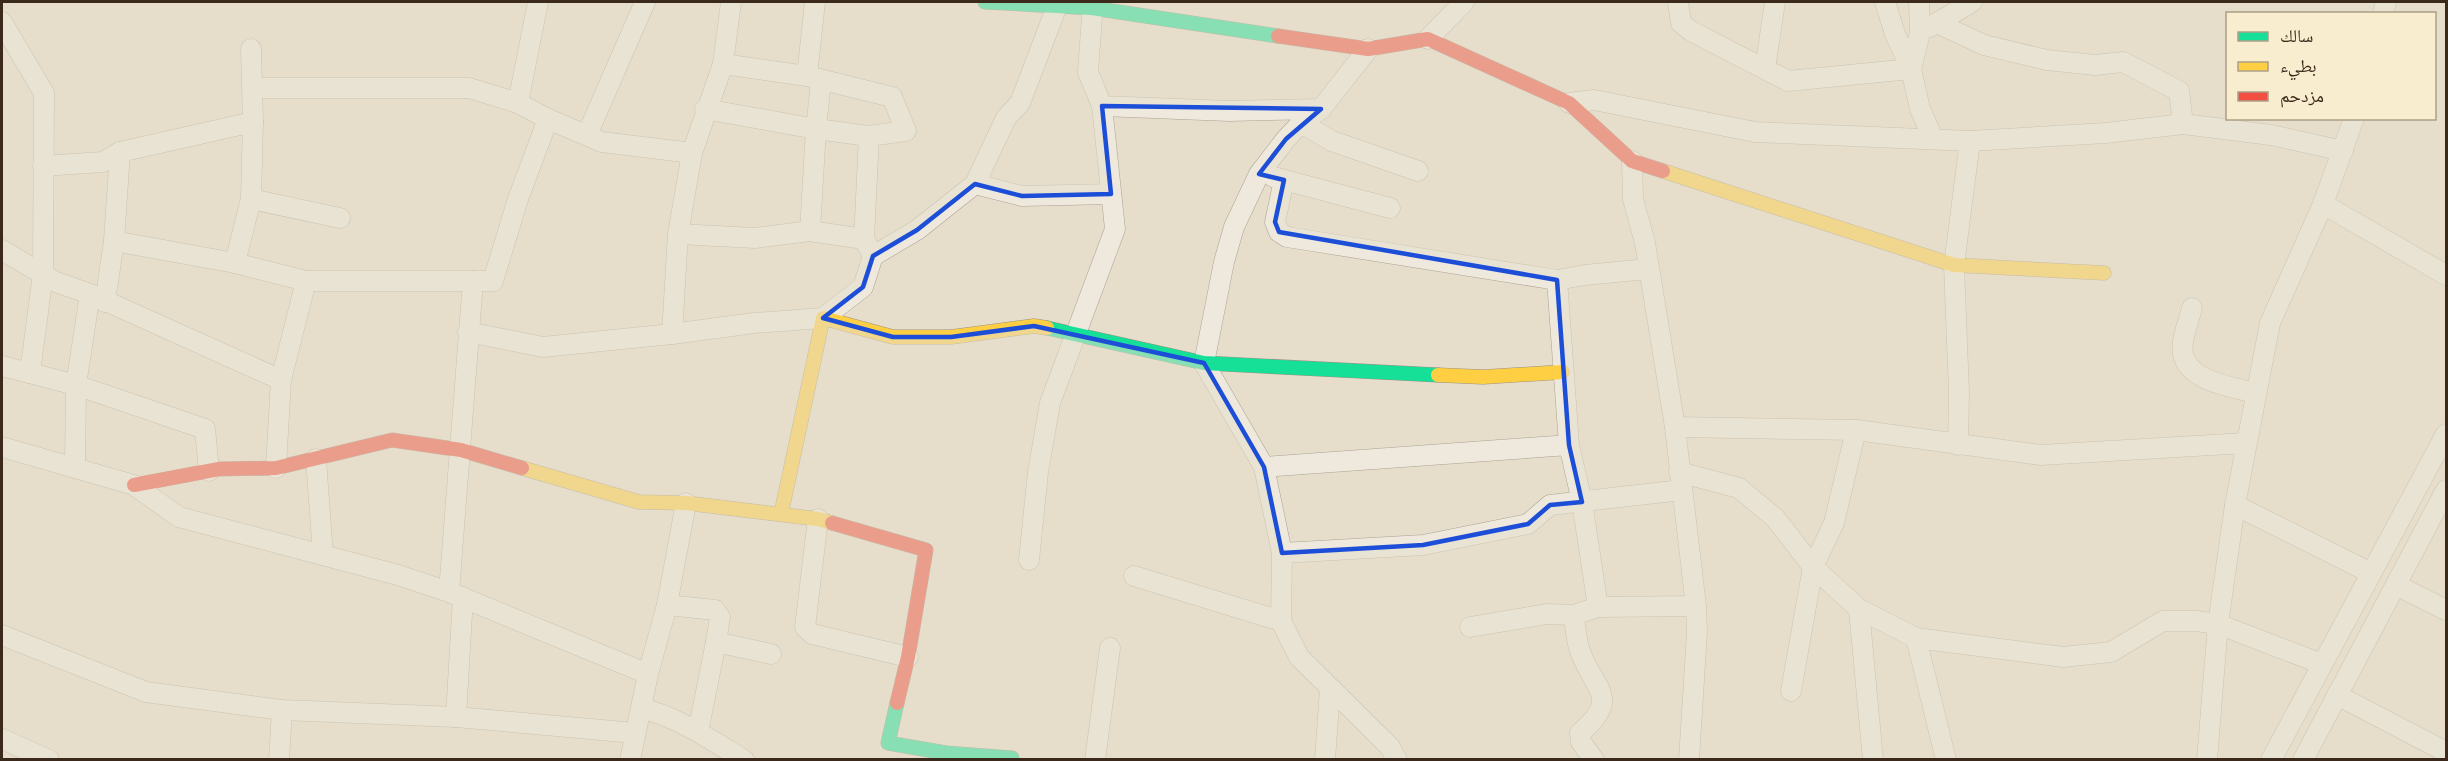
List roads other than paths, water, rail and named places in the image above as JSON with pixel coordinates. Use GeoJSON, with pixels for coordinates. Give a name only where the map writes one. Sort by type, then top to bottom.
{"type":"FeatureCollection","features":[{"type":"Feature","properties":{"kind":"street"},"geometry":{"type":"LineString","coordinates":[[518,103],[538,2]]}},
{"type":"Feature","properties":{"kind":"street"},"geometry":{"type":"LineString","coordinates":[[587,135],[645,2]]}},
{"type":"Feature","properties":{"kind":"street"},"geometry":{"type":"LineString","coordinates":[[672,334],[678,234],[692,153],[705,109],[723,64],[731,2]]}},
{"type":"Feature","properties":{"kind":"street"},"geometry":{"type":"LineString","coordinates":[[810,231],[816,129],[815,2]]}},
{"type":"Feature","properties":{"kind":"street"},"geometry":{"type":"LineString","coordinates":[[985,2],[1057,6],[1093,5],[1368,49],[1428,39],[1569,103],[1632,161],[1954,265],[2104,273]]}},
{"type":"Feature","properties":{"kind":"street"},"geometry":{"type":"LineString","coordinates":[[1428,39],[1464,2]]}},
{"type":"Feature","properties":{"kind":"street"},"geometry":{"type":"LineString","coordinates":[[1678,2],[1681,23],[1691,31],[1788,81],[1911,69]]}},
{"type":"Feature","properties":{"kind":"street"},"geometry":{"type":"LineString","coordinates":[[1765,69],[1775,2]]}},
{"type":"Feature","properties":{"kind":"street"},"geometry":{"type":"LineString","coordinates":[[1885,2],[1895,34],[1911,69],[1920,109],[1933,138]]}},
{"type":"Feature","properties":{"kind":"street"},"geometry":{"type":"LineString","coordinates":[[1911,69],[1920,33],[1919,2]]}},
{"type":"Feature","properties":{"kind":"street"},"geometry":{"type":"LineString","coordinates":[[1920,33],[1972,2]]}},
{"type":"Feature","properties":{"kind":"street"},"geometry":{"type":"LineString","coordinates":[[1029,560],[1038,472],[1050,403],[1115,229],[1102,106],[1088,72],[1093,5]]}},
{"type":"Feature","properties":{"kind":"street"},"geometry":{"type":"LineString","coordinates":[[678,234],[755,238],[810,231],[869,247],[917,230],[975,184],[1006,118],[1020,103],[1057,6]]}},
{"type":"Feature","properties":{"kind":"street"},"geometry":{"type":"LineString","coordinates":[[2,22],[44,93],[43,274],[30,373]]}},
{"type":"Feature","properties":{"kind":"street"},"geometry":{"type":"LineString","coordinates":[[1937,23],[1984,45],[2047,60],[2096,65],[2123,62],[2179,91],[2183,124]]}},
{"type":"Feature","properties":{"kind":"street"},"geometry":{"type":"LineString","coordinates":[[235,263],[251,200],[253,88],[251,49]]}},
{"type":"Feature","properties":{"kind":"street"},"geometry":{"type":"LineString","coordinates":[[1368,49],[1321,109],[1301,123],[1259,174],[1234,227],[1224,262],[1204,363],[1264,467],[1282,553],[1281,621],[1299,657],[1390,747],[1396,759]]}},
{"type":"Feature","properties":{"kind":"street"},"geometry":{"type":"LineString","coordinates":[[705,109],[869,136],[906,130],[892,98],[814,78],[723,64]]}},
{"type":"Feature","properties":{"kind":"street"},"geometry":{"type":"LineString","coordinates":[[253,88],[469,88],[518,103],[548,119],[602,142],[692,153]]}},
{"type":"Feature","properties":{"kind":"street"},"geometry":{"type":"LineString","coordinates":[[1569,103],[1594,100],[1755,132],[1970,141],[2106,133],[2183,124],[2271,135],[2343,151]]}},
{"type":"Feature","properties":{"kind":"street"},"geometry":{"type":"LineString","coordinates":[[1102,106],[1229,111],[1321,109]]}},
{"type":"Feature","properties":{"kind":"street"},"geometry":{"type":"LineString","coordinates":[[114,240],[235,263],[306,281],[493,281],[518,199],[548,119]]}},
{"type":"Feature","properties":{"kind":"street"},"geometry":{"type":"LineString","coordinates":[[2207,759],[2218,624],[2235,505],[2270,323],[2323,204],[2353,120]]}},
{"type":"Feature","properties":{"kind":"street"},"geometry":{"type":"LineString","coordinates":[[43,166],[103,162],[120,152],[253,122]]}},
{"type":"Feature","properties":{"kind":"street"},"geometry":{"type":"LineString","coordinates":[[1301,123],[1332,141],[1418,171]]}},
{"type":"Feature","properties":{"kind":"street"},"geometry":{"type":"LineString","coordinates":[[781,514],[823,318],[863,287],[869,247],[869,136]]}},
{"type":"Feature","properties":{"kind":"street"},"geometry":{"type":"LineString","coordinates":[[1958,445],[1959,393],[1954,265],[1970,141]]}},
{"type":"Feature","properties":{"kind":"street"},"geometry":{"type":"LineString","coordinates":[[75,468],[76,385],[114,240],[120,152]]}},
{"type":"Feature","properties":{"kind":"street"},"geometry":{"type":"LineString","coordinates":[[1632,161],[1633,199],[1645,243],[1675,427],[1696,606],[1697,632],[1689,759]]}},
{"type":"Feature","properties":{"kind":"street"},"geometry":{"type":"LineString","coordinates":[[1259,174],[1390,208]]}},
{"type":"Feature","properties":{"kind":"street"},"geometry":{"type":"LineString","coordinates":[[1284,180],[1275,222],[1279,232],[1287,237],[1557,280],[1648,269]]}},
{"type":"Feature","properties":{"kind":"street"},"geometry":{"type":"LineString","coordinates":[[975,184],[1022,196],[1111,194]]}},
{"type":"Feature","properties":{"kind":"street"},"geometry":{"type":"LineString","coordinates":[[251,200],[340,218]]}},
{"type":"Feature","properties":{"kind":"street"},"geometry":{"type":"LineString","coordinates":[[2323,204],[2446,275]]}},
{"type":"Feature","properties":{"kind":"street"},"geometry":{"type":"LineString","coordinates":[[2,250],[56,282],[98,298],[280,380]]}},
{"type":"Feature","properties":{"kind":"street"},"geometry":{"type":"LineString","coordinates":[[1557,280],[1569,445],[1582,502],[1598,607]]}},
{"type":"Feature","properties":{"kind":"street"},"geometry":{"type":"LineString","coordinates":[[276,468],[280,380],[306,281]]}},
{"type":"Feature","properties":{"kind":"street"},"geometry":{"type":"LineString","coordinates":[[456,717],[456,595],[460,450],[473,281]]}},
{"type":"Feature","properties":{"kind":"street"},"geometry":{"type":"LineString","coordinates":[[2192,308],[2183,349],[2183,356],[2188,363],[2196,373],[2214,382],[2255,393]]}},
{"type":"Feature","properties":{"kind":"street"},"geometry":{"type":"LineString","coordinates":[[468,332],[543,347],[754,323],[823,318],[894,337],[951,337],[1034,326],[1075,333],[1204,363],[1483,377],[1563,372]]}},
{"type":"Feature","properties":{"kind":"street"},"geometry":{"type":"LineString","coordinates":[[2,366],[76,385],[205,429],[209,471]]}},
{"type":"Feature","properties":{"kind":"street"},"geometry":{"type":"LineString","coordinates":[[1675,427],[1856,430],[2041,454],[2246,443]]}},
{"type":"Feature","properties":{"kind":"street"},"geometry":{"type":"LineString","coordinates":[[1791,691],[1813,567],[1834,523],[1856,430]]}},
{"type":"Feature","properties":{"kind":"street"},"geometry":{"type":"LineString","coordinates":[[2271,759],[2446,434]]}},
{"type":"Feature","properties":{"kind":"street"},"geometry":{"type":"LineString","coordinates":[[134,485],[209,471],[276,468],[392,440],[460,450],[639,502],[686,503],[818,519],[926,550],[908,657],[885,751],[1012,758]]}},
{"type":"Feature","properties":{"kind":"street"},"geometry":{"type":"LineString","coordinates":[[1264,467],[1569,445]]}},
{"type":"Feature","properties":{"kind":"street"},"geometry":{"type":"LineString","coordinates":[[2,447],[134,485],[179,517],[399,575],[456,595],[648,674]]}},
{"type":"Feature","properties":{"kind":"street"},"geometry":{"type":"LineString","coordinates":[[316,459],[323,555]]}},
{"type":"Feature","properties":{"kind":"street"},"geometry":{"type":"LineString","coordinates":[[1282,553],[1423,545],[1527,524],[1550,506],[1582,502],[1681,481],[1739,488],[1775,518],[1813,567],[1859,609],[1916,638],[2063,657],[2111,652],[2163,621],[2196,621],[2218,624],[2322,664]]}},
{"type":"Feature","properties":{"kind":"street"},"geometry":{"type":"LineString","coordinates":[[2303,759],[2446,494]]}},
{"type":"Feature","properties":{"kind":"street"},"geometry":{"type":"LineString","coordinates":[[630,759],[648,674],[667,605],[686,503]]}},
{"type":"Feature","properties":{"kind":"street"},"geometry":{"type":"LineString","coordinates":[[2235,505],[2371,573]]}},
{"type":"Feature","properties":{"kind":"street"},"geometry":{"type":"LineString","coordinates":[[818,519],[805,627],[812,634],[908,657]]}},
{"type":"Feature","properties":{"kind":"street"},"geometry":{"type":"LineString","coordinates":[[1134,576],[1281,621]]}},
{"type":"Feature","properties":{"kind":"street"},"geometry":{"type":"LineString","coordinates":[[2396,585],[2446,610]]}},
{"type":"Feature","properties":{"kind":"street"},"geometry":{"type":"LineString","coordinates":[[667,605],[715,610],[720,617],[698,732]]}},
{"type":"Feature","properties":{"kind":"street"},"geometry":{"type":"LineString","coordinates":[[1470,627],[1546,614],[1574,615],[1598,607],[1696,606]]}},
{"type":"Feature","properties":{"kind":"street"},"geometry":{"type":"LineString","coordinates":[[1859,609],[1873,759]]}},
{"type":"Feature","properties":{"kind":"street"},"geometry":{"type":"LineString","coordinates":[[1574,615],[1579,648],[1601,693],[1603,703],[1597,719],[1580,733],[1581,742],[1594,759]]}},
{"type":"Feature","properties":{"kind":"street"},"geometry":{"type":"LineString","coordinates":[[2,635],[146,692],[282,710],[456,717],[635,733]]}},
{"type":"Feature","properties":{"kind":"street"},"geometry":{"type":"LineString","coordinates":[[1916,638],[1946,759]]}},
{"type":"Feature","properties":{"kind":"street"},"geometry":{"type":"LineString","coordinates":[[716,642],[771,654]]}},
{"type":"Feature","properties":{"kind":"street"},"geometry":{"type":"LineString","coordinates":[[1095,759],[1110,648]]}},
{"type":"Feature","properties":{"kind":"street"},"geometry":{"type":"LineString","coordinates":[[1325,759],[1330,689]]}},
{"type":"Feature","properties":{"kind":"street"},"geometry":{"type":"LineString","coordinates":[[2337,695],[2446,752]]}},
{"type":"Feature","properties":{"kind":"street"},"geometry":{"type":"LineString","coordinates":[[640,708],[655,712],[698,732],[744,759]]}},
{"type":"Feature","properties":{"kind":"street"},"geometry":{"type":"LineString","coordinates":[[279,759],[282,710]]}},
{"type":"Feature","properties":{"kind":"street"},"geometry":{"type":"LineString","coordinates":[[2,739],[49,759]]}}]}
